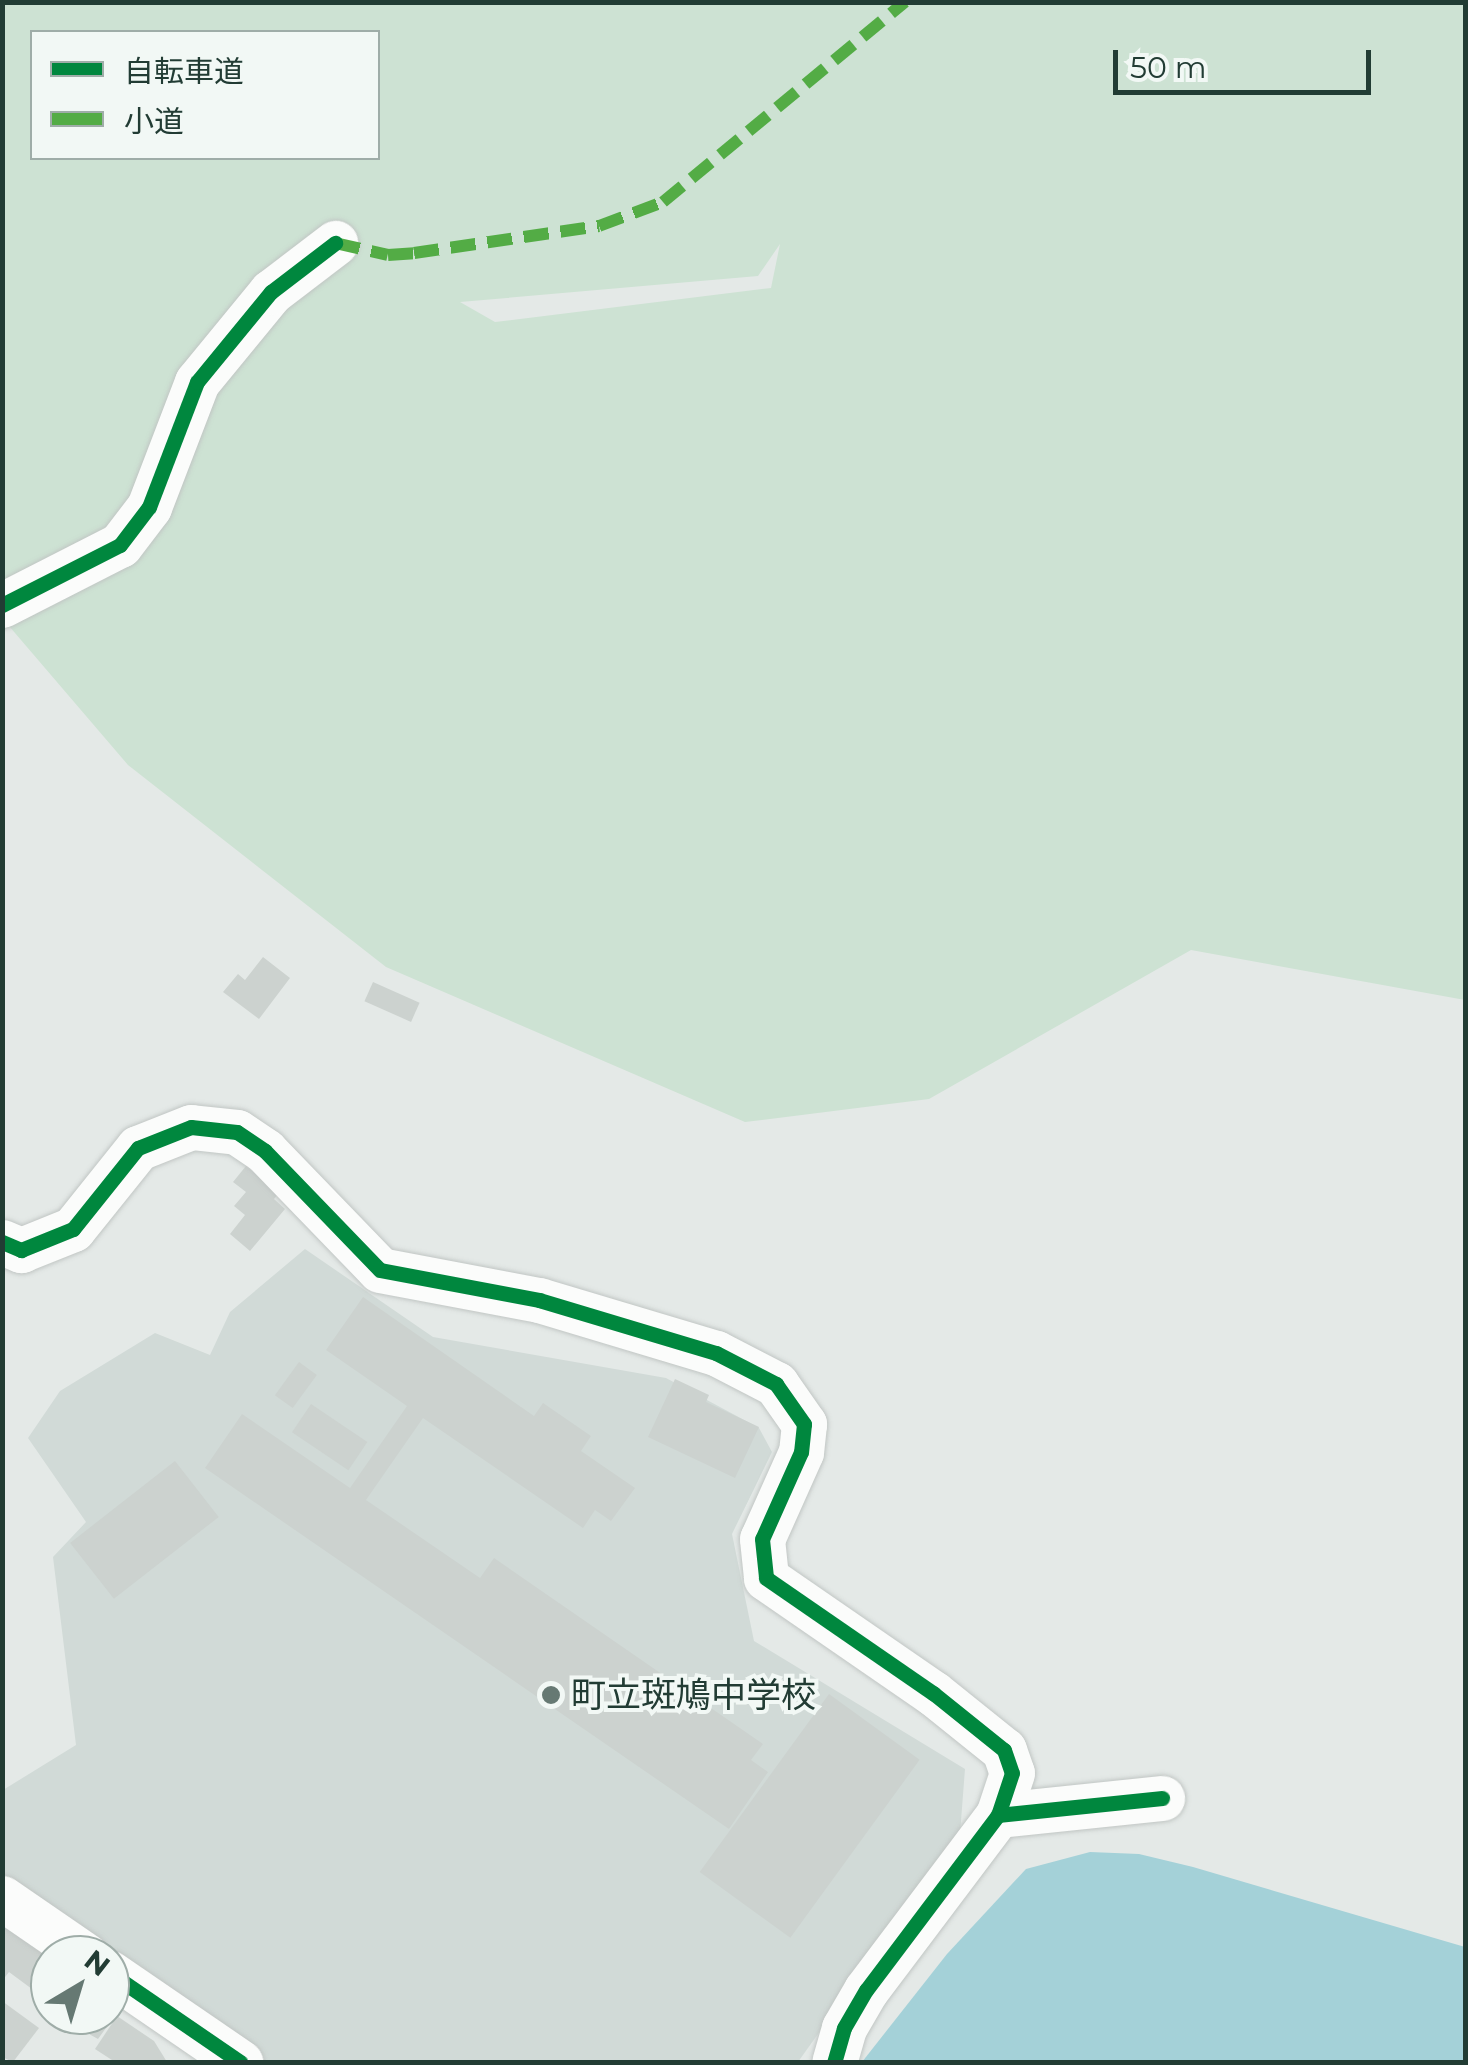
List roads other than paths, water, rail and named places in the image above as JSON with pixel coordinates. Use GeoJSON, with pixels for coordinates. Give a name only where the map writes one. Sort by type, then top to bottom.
{"type":"FeatureCollection","features":[{"type":"Feature","properties":{"kind":"street"},"geometry":{"type":"LineString","coordinates":[[2,606],[120,546],[149,507],[197,382],[271,292],[335,243]]}},
{"type":"Feature","properties":{"kind":"street"},"geometry":{"type":"LineString","coordinates":[[2,1242],[21,1250],[74,1229],[138,1148],[191,1127],[237,1132],[266,1152],[380,1270],[539,1300],[716,1353],[776,1384],[804,1424],[800,1452],[762,1539],[766,1578],[934,1693],[1004,1750],[1012,1773],[998,1815],[866,1990],[844,2028],[834,2062]]}},
{"type":"Feature","properties":{"kind":"street"},"geometry":{"type":"LineString","coordinates":[[998,1815],[1162,1798]]}},
{"type":"Feature","properties":{"kind":"street"},"geometry":{"type":"LineString","coordinates":[[2,1898],[55,1935]]}},
{"type":"Feature","properties":{"kind":"street"},"geometry":{"type":"LineString","coordinates":[[130,1986],[240,2062]]}},
{"type":"Feature","properties":{"kind":"water"},"geometry":{"type":"Polygon","coordinates":[[[1090,1852],[1139,1854],[1193,1867],[1465,1947],[1465,2062],[862,2062],[947,1954],[1026,1869],[1090,1852]]]}},
{"type":"Feature","properties":{"kind":"place","name":"町立斑鳩中学校"},"geometry":{"type":"Point","coordinates":[551,1695]}}]}
